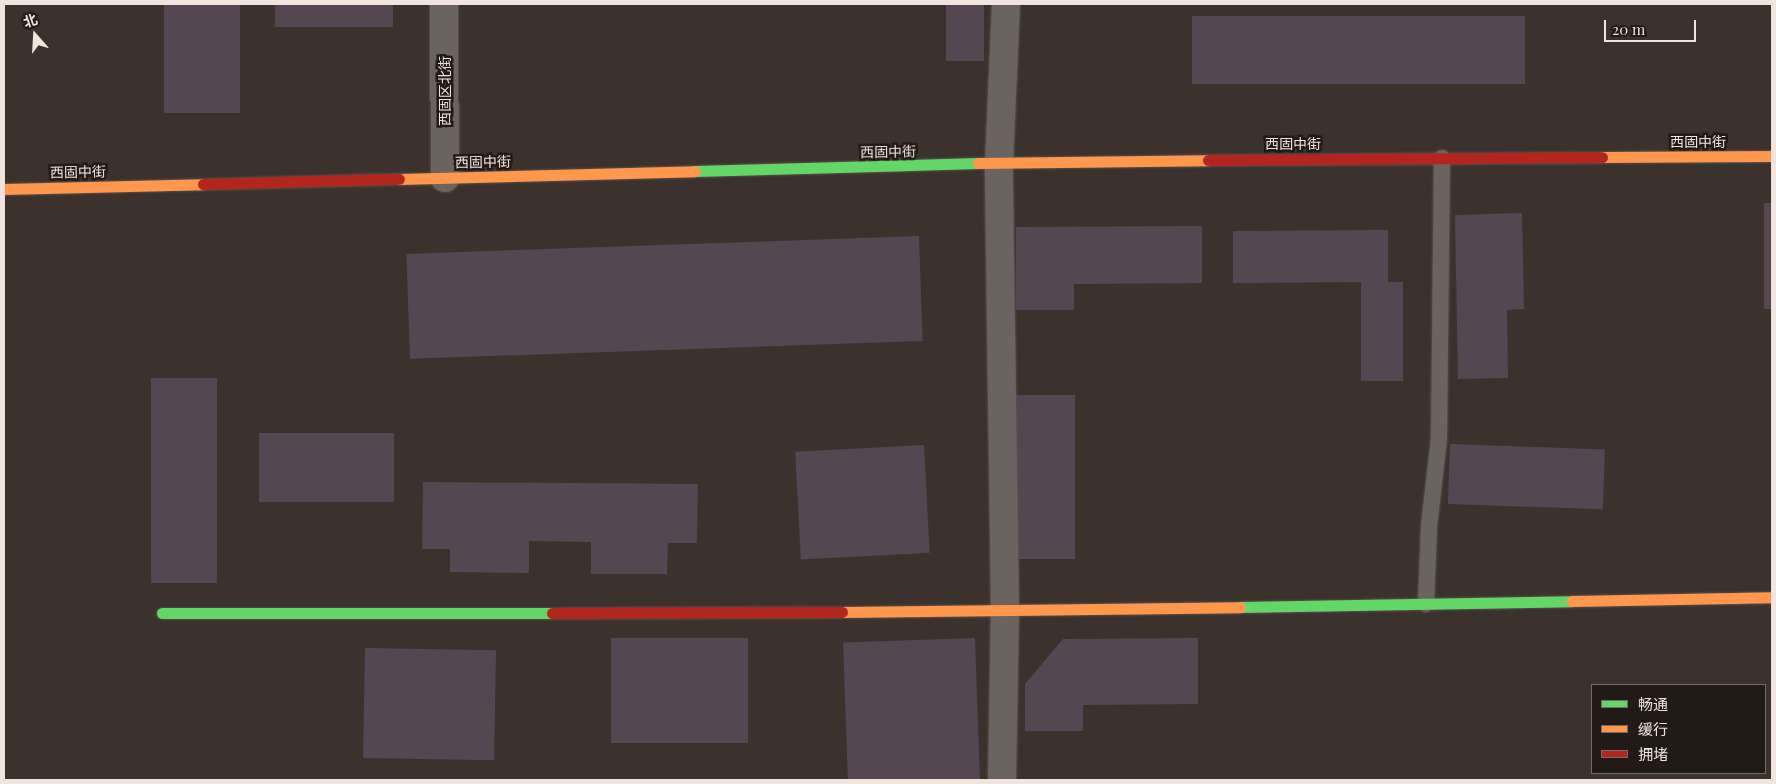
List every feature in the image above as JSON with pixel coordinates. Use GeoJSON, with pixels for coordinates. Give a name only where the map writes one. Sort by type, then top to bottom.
{"type":"FeatureCollection","features":[{"type":"Feature","properties":{"kind":"street","name":"西固区北街"},"geometry":{"type":"LineString","coordinates":[[444,4],[445,178]]}},
{"type":"Feature","properties":{"kind":"street"},"geometry":{"type":"LineString","coordinates":[[1002,780],[1005,612],[999,164],[1006,4]]}},
{"type":"Feature","properties":{"kind":"street","name":"西固中街"},"geometry":{"type":"LineString","coordinates":[[4,189],[1066,161],[1772,156]]}},
{"type":"Feature","properties":{"kind":"street"},"geometry":{"type":"LineString","coordinates":[[162,613],[1005,612],[1772,598]]}},
{"type":"Feature","properties":{"kind":"lane"},"geometry":{"type":"LineString","coordinates":[[1426,604],[1429,526],[1439,438],[1442,158]]}},
{"type":"Feature","properties":{"kind":"building"},"geometry":{"type":"Polygon","coordinates":[[[164,4],[240,4],[240,113],[164,113],[164,4]]]}},
{"type":"Feature","properties":{"kind":"building"},"geometry":{"type":"Polygon","coordinates":[[[275,4],[393,4],[393,27],[275,27],[275,4]]]}},
{"type":"Feature","properties":{"kind":"building"},"geometry":{"type":"Polygon","coordinates":[[[946,4],[984,4],[984,61],[946,61],[946,4]]]}},
{"type":"Feature","properties":{"kind":"building"},"geometry":{"type":"Polygon","coordinates":[[[1192,16],[1525,16],[1525,84],[1192,84],[1192,16]]]}},
{"type":"Feature","properties":{"kind":"building"},"geometry":{"type":"Polygon","coordinates":[[[1764,203],[1772,203],[1772,309],[1764,309],[1764,203]]]}},
{"type":"Feature","properties":{"kind":"building"},"geometry":{"type":"Polygon","coordinates":[[[1522,213],[1524,309],[1507,310],[1508,378],[1458,379],[1455,215],[1522,213]]]}},
{"type":"Feature","properties":{"kind":"building"},"geometry":{"type":"Polygon","coordinates":[[[1202,226],[1202,283],[1074,284],[1074,310],[1016,310],[1016,227],[1202,226]]]}},
{"type":"Feature","properties":{"kind":"building"},"geometry":{"type":"Polygon","coordinates":[[[1388,230],[1388,282],[1403,282],[1403,381],[1361,381],[1361,282],[1233,283],[1233,231],[1388,230]]]}},
{"type":"Feature","properties":{"kind":"building"},"geometry":{"type":"Polygon","coordinates":[[[919,236],[923,341],[410,359],[406,254],[919,236]]]}},
{"type":"Feature","properties":{"kind":"building"},"geometry":{"type":"Polygon","coordinates":[[[151,378],[217,378],[217,583],[151,583],[151,378]]]}},
{"type":"Feature","properties":{"kind":"building"},"geometry":{"type":"Polygon","coordinates":[[[1014,395],[1075,395],[1075,559],[1014,559],[1014,395]]]}},
{"type":"Feature","properties":{"kind":"building"},"geometry":{"type":"Polygon","coordinates":[[[259,433],[394,433],[394,502],[259,502],[259,433]]]}},
{"type":"Feature","properties":{"kind":"building"},"geometry":{"type":"Polygon","coordinates":[[[1450,444],[1605,449],[1603,509],[1448,504],[1450,444]]]}},
{"type":"Feature","properties":{"kind":"building"},"geometry":{"type":"Polygon","coordinates":[[[924,445],[930,553],[801,560],[795,452],[924,445]]]}},
{"type":"Feature","properties":{"kind":"building"},"geometry":{"type":"Polygon","coordinates":[[[423,482],[698,484],[697,543],[668,543],[667,574],[591,574],[591,542],[529,541],[529,573],[450,572],[450,549],[422,549],[423,482]]]}},
{"type":"Feature","properties":{"kind":"building"},"geometry":{"type":"Polygon","coordinates":[[[611,638],[748,638],[748,743],[611,743],[611,638]]]}},
{"type":"Feature","properties":{"kind":"building"},"geometry":{"type":"Polygon","coordinates":[[[975,638],[980,780],[848,780],[843,643],[975,638]]]}},
{"type":"Feature","properties":{"kind":"building"},"geometry":{"type":"Polygon","coordinates":[[[1198,638],[1198,704],[1083,705],[1083,731],[1025,731],[1025,684],[1063,639],[1198,638]]]}},
{"type":"Feature","properties":{"kind":"building"},"geometry":{"type":"Polygon","coordinates":[[[365,648],[496,650],[494,760],[363,758],[365,648]]]}},
{"type":"Feature","properties":{"kind":"traffic: fast"},"geometry":{"type":"LineString","coordinates":[[695,171],[978,163]]}},
{"type":"Feature","properties":{"kind":"traffic: fast"},"geometry":{"type":"LineString","coordinates":[[1240,607],[1572,601]]}},
{"type":"Feature","properties":{"kind":"traffic: fast"},"geometry":{"type":"LineString","coordinates":[[162,613],[552,613]]}},
{"type":"Feature","properties":{"kind":"traffic: slow"},"geometry":{"type":"LineString","coordinates":[[1602,157],[1772,156]]}},
{"type":"Feature","properties":{"kind":"traffic: slow"},"geometry":{"type":"LineString","coordinates":[[978,163],[1208,160]]}},
{"type":"Feature","properties":{"kind":"traffic: slow"},"geometry":{"type":"LineString","coordinates":[[399,179],[695,171]]}},
{"type":"Feature","properties":{"kind":"traffic: slow"},"geometry":{"type":"LineString","coordinates":[[4,189],[203,184]]}},
{"type":"Feature","properties":{"kind":"traffic: slow"},"geometry":{"type":"LineString","coordinates":[[1572,601],[1772,597]]}},
{"type":"Feature","properties":{"kind":"traffic: slow"},"geometry":{"type":"LineString","coordinates":[[842,612],[1240,607]]}},
{"type":"Feature","properties":{"kind":"traffic: jam"},"geometry":{"type":"LineString","coordinates":[[1208,160],[1602,157]]}},
{"type":"Feature","properties":{"kind":"traffic: jam"},"geometry":{"type":"LineString","coordinates":[[203,184],[399,179]]}},
{"type":"Feature","properties":{"kind":"traffic: jam"},"geometry":{"type":"LineString","coordinates":[[552,613],[842,612]]}}]}
